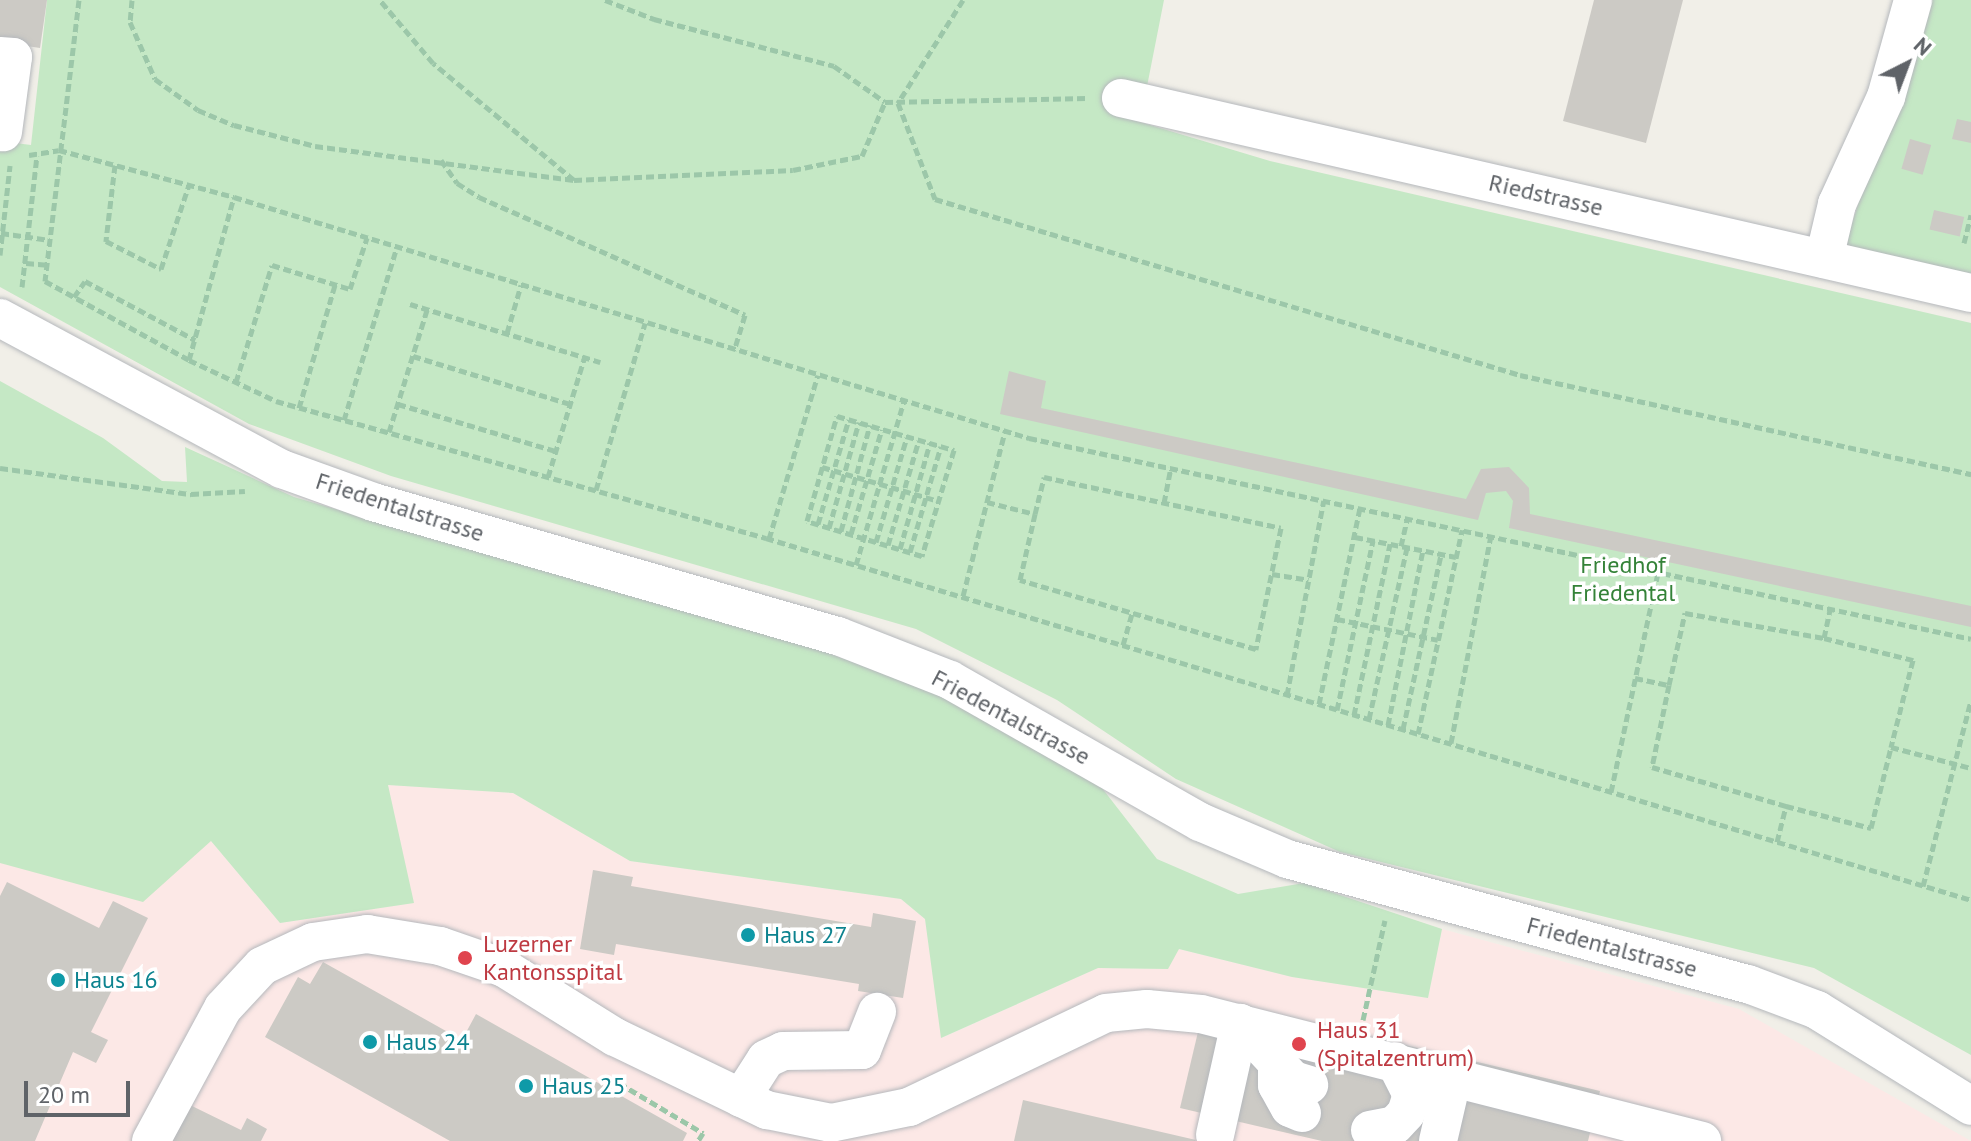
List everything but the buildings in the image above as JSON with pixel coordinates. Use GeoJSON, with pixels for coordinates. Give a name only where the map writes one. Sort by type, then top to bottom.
{"type":"FeatureCollection","features":[{"type":"Feature","properties":{"kind":"street"},"geometry":{"type":"LineString","coordinates":[[1824,259],[1837,204],[1886,97],[1913,0]]}},
{"type":"Feature","properties":{"kind":"street"},"geometry":{"type":"LineString","coordinates":[[0,56],[13,57],[13,146]]}},
{"type":"Feature","properties":{"kind":"street","name":"Riedstrasse"},"geometry":{"type":"LineString","coordinates":[[1121,98],[1971,293]]}},
{"type":"Feature","properties":{"kind":"street","name":"Friedentalstrasse"},"geometry":{"type":"LineString","coordinates":[[0,318],[266,460],[373,502],[838,636],[950,680],[1200,822],[1287,859],[1748,984],[1817,1010],[1971,1106]]}},
{"type":"Feature","properties":{"kind":"street"},"geometry":{"type":"LineString","coordinates":[[151,1141],[223,1008],[262,966],[313,942],[367,934],[440,946],[504,968],[615,1037],[741,1098],[767,1110],[831,1123],[875,1119],[1106,1013],[1147,1009],[1240,1023],[1386,1101],[1448,1074],[1702,1141]]}},
{"type":"Feature","properties":{"kind":"street"},"geometry":{"type":"LineString","coordinates":[[741,1098],[766,1059],[783,1051],[862,1050],[877,1012]]}},
{"type":"Feature","properties":{"kind":"street"},"geometry":{"type":"LineString","coordinates":[[1215,1135],[1240,1023]]}},
{"type":"Feature","properties":{"kind":"street"},"geometry":{"type":"LineString","coordinates":[[1289,1050],[1293,1080],[1305,1100]]}},
{"type":"Feature","properties":{"kind":"street"},"geometry":{"type":"LineString","coordinates":[[1438,1141],[1448,1074]]}},
{"type":"Feature","properties":{"kind":"path"},"geometry":{"type":"LineString","coordinates":[[79,0],[45,281],[189,360],[299,408],[769,539],[1971,900]]}},
{"type":"Feature","properties":{"kind":"path"},"geometry":{"type":"LineString","coordinates":[[132,0],[130,22],[141,56],[155,79],[198,110],[315,146],[440,159],[574,180],[793,170],[862,156],[885,102]]}},
{"type":"Feature","properties":{"kind":"path"},"geometry":{"type":"LineString","coordinates":[[380,0],[433,63],[574,180]]}},
{"type":"Feature","properties":{"kind":"path"},"geometry":{"type":"LineString","coordinates":[[605,0],[654,19],[834,66],[885,102],[1121,98]]}},
{"type":"Feature","properties":{"kind":"path"},"geometry":{"type":"LineString","coordinates":[[963,0],[925,54],[898,103],[935,199],[1520,375],[1971,474]]}},
{"type":"Feature","properties":{"kind":"path"},"geometry":{"type":"LineString","coordinates":[[0,255],[13,146],[37,156],[59,150],[234,197],[1005,431],[1971,639]]}},
{"type":"Feature","properties":{"kind":"path"},"geometry":{"type":"LineString","coordinates":[[22,287],[37,156]]}},
{"type":"Feature","properties":{"kind":"path"},"geometry":{"type":"LineString","coordinates":[[440,159],[457,183],[745,315],[734,350]]}},
{"type":"Feature","properties":{"kind":"path"},"geometry":{"type":"LineString","coordinates":[[115,165],[106,241],[161,269],[189,185]]}},
{"type":"Feature","properties":{"kind":"path"},"geometry":{"type":"LineString","coordinates":[[189,360],[234,197]]}},
{"type":"Feature","properties":{"kind":"path"},"geometry":{"type":"LineString","coordinates":[[1964,243],[1971,215]]}},
{"type":"Feature","properties":{"kind":"path"},"geometry":{"type":"LineString","coordinates":[[1,233],[50,240]]}},
{"type":"Feature","properties":{"kind":"path"},"geometry":{"type":"LineString","coordinates":[[236,382],[272,265],[350,289],[367,238]]}},
{"type":"Feature","properties":{"kind":"path"},"geometry":{"type":"LineString","coordinates":[[344,420],[397,247]]}},
{"type":"Feature","properties":{"kind":"path"},"geometry":{"type":"LineString","coordinates":[[26,263],[47,265]]}},
{"type":"Feature","properties":{"kind":"path"},"geometry":{"type":"LineString","coordinates":[[74,297],[85,281],[195,340]]}},
{"type":"Feature","properties":{"kind":"path"},"geometry":{"type":"LineString","coordinates":[[299,408],[335,285]]}},
{"type":"Feature","properties":{"kind":"path"},"geometry":{"type":"LineString","coordinates":[[507,333],[521,285]]}},
{"type":"Feature","properties":{"kind":"path"},"geometry":{"type":"LineString","coordinates":[[410,304],[600,362]]}},
{"type":"Feature","properties":{"kind":"path"},"geometry":{"type":"LineString","coordinates":[[389,432],[427,310]]}},
{"type":"Feature","properties":{"kind":"path"},"geometry":{"type":"LineString","coordinates":[[596,490],[645,323]]}},
{"type":"Feature","properties":{"kind":"path"},"geometry":{"type":"LineString","coordinates":[[413,356],[570,404]]}},
{"type":"Feature","properties":{"kind":"path"},"geometry":{"type":"LineString","coordinates":[[548,477],[585,356]]}},
{"type":"Feature","properties":{"kind":"path"},"geometry":{"type":"LineString","coordinates":[[769,539],[818,375]]}},
{"type":"Feature","properties":{"kind":"path"},"geometry":{"type":"LineString","coordinates":[[856,565],[904,401]]}},
{"type":"Feature","properties":{"kind":"path"},"geometry":{"type":"LineString","coordinates":[[398,404],[556,451]]}},
{"type":"Feature","properties":{"kind":"path"},"geometry":{"type":"LineString","coordinates":[[837,416],[882,429],[954,450],[922,556],[807,521],[837,416]]}},
{"type":"Feature","properties":{"kind":"path"},"geometry":{"type":"LineString","coordinates":[[818,524],[849,419]]}},
{"type":"Feature","properties":{"kind":"path"},"geometry":{"type":"LineString","coordinates":[[829,528],[859,422]]}},
{"type":"Feature","properties":{"kind":"path"},"geometry":{"type":"LineString","coordinates":[[841,531],[870,425]]}},
{"type":"Feature","properties":{"kind":"path"},"geometry":{"type":"LineString","coordinates":[[851,534],[882,429]]}},
{"type":"Feature","properties":{"kind":"path"},"geometry":{"type":"LineString","coordinates":[[963,597],[1005,431]]}},
{"type":"Feature","properties":{"kind":"path"},"geometry":{"type":"LineString","coordinates":[[876,542],[907,437]]}},
{"type":"Feature","properties":{"kind":"path"},"geometry":{"type":"LineString","coordinates":[[888,545],[919,440]]}},
{"type":"Feature","properties":{"kind":"path"},"geometry":{"type":"LineString","coordinates":[[900,549],[930,443]]}},
{"type":"Feature","properties":{"kind":"path"},"geometry":{"type":"LineString","coordinates":[[910,552],[941,446]]}},
{"type":"Feature","properties":{"kind":"path"},"geometry":{"type":"LineString","coordinates":[[0,468],[191,494],[247,491],[266,460]]}},
{"type":"Feature","properties":{"kind":"path"},"geometry":{"type":"LineString","coordinates":[[822,467],[939,501]]}},
{"type":"Feature","properties":{"kind":"path"},"geometry":{"type":"LineString","coordinates":[[1164,503],[1171,468]]}},
{"type":"Feature","properties":{"kind":"path"},"geometry":{"type":"LineString","coordinates":[[1044,477],[1281,528],[1256,649],[1020,580],[1035,514],[1044,477]]}},
{"type":"Feature","properties":{"kind":"path"},"geometry":{"type":"LineString","coordinates":[[1287,695],[1324,500]]}},
{"type":"Feature","properties":{"kind":"path"},"geometry":{"type":"LineString","coordinates":[[987,502],[1035,514]]}},
{"type":"Feature","properties":{"kind":"path"},"geometry":{"type":"LineString","coordinates":[[1319,704],[1360,508]]}},
{"type":"Feature","properties":{"kind":"path"},"geometry":{"type":"LineString","coordinates":[[1369,719],[1389,629],[1407,519]]}},
{"type":"Feature","properties":{"kind":"path"},"geometry":{"type":"LineString","coordinates":[[1418,734],[1462,530]]}},
{"type":"Feature","properties":{"kind":"path"},"geometry":{"type":"LineString","coordinates":[[1451,743],[1491,536]]}},
{"type":"Feature","properties":{"kind":"path"},"geometry":{"type":"LineString","coordinates":[[1354,537],[1456,557]]}},
{"type":"Feature","properties":{"kind":"path"},"geometry":{"type":"LineString","coordinates":[[1337,710],[1373,541]]}},
{"type":"Feature","properties":{"kind":"path"},"geometry":{"type":"LineString","coordinates":[[1354,715],[1390,544]]}},
{"type":"Feature","properties":{"kind":"path"},"geometry":{"type":"LineString","coordinates":[[1388,725],[1423,550]]}},
{"type":"Feature","properties":{"kind":"path"},"geometry":{"type":"LineString","coordinates":[[1403,729],[1441,554]]}},
{"type":"Feature","properties":{"kind":"path"},"geometry":{"type":"LineString","coordinates":[[1611,792],[1658,572]]}},
{"type":"Feature","properties":{"kind":"path"},"geometry":{"type":"LineString","coordinates":[[1272,574],[1309,580]]}},
{"type":"Feature","properties":{"kind":"path"},"geometry":{"type":"LineString","coordinates":[[1824,638],[1830,609]]}},
{"type":"Feature","properties":{"kind":"path"},"geometry":{"type":"LineString","coordinates":[[1123,645],[1132,613]]}},
{"type":"Feature","properties":{"kind":"path"},"geometry":{"type":"LineString","coordinates":[[1685,613],[1824,638],[1913,660],[1871,828],[1652,767],[1669,685],[1685,613]]}},
{"type":"Feature","properties":{"kind":"path"},"geometry":{"type":"LineString","coordinates":[[1337,619],[1438,640]]}},
{"type":"Feature","properties":{"kind":"path"},"geometry":{"type":"LineString","coordinates":[[1635,678],[1669,685]]}},
{"type":"Feature","properties":{"kind":"path"},"geometry":{"type":"LineString","coordinates":[[1923,886],[1971,700]]}},
{"type":"Feature","properties":{"kind":"path"},"geometry":{"type":"LineString","coordinates":[[1891,747],[1971,768]]}},
{"type":"Feature","properties":{"kind":"path"},"geometry":{"type":"LineString","coordinates":[[1777,842],[1786,806]]}},
{"type":"Feature","properties":{"kind":"path"},"geometry":{"type":"LineString","coordinates":[[1362,1022],[1377,943]]}},
{"type":"Feature","properties":{"kind":"shaded area","name":"Luzerner Kantonsspital"},"geometry":{"type":"Polygon","coordinates":[[[388,785],[513,793],[630,861],[901,899],[925,919],[942,1038],[1098,968],[1167,969],[1178,949],[1292,977],[1428,998],[1442,929],[1739,1009],[1971,1141],[0,1141],[0,863],[211,841],[280,923],[413,903],[388,785]]]}},
{"type":"Feature","properties":{"kind":"green space","name":"Friedhof Friedental"},"geometry":{"type":"Polygon","coordinates":[[[47,0],[1164,0],[1140,122],[1270,161],[1971,323],[1971,1055],[1814,968],[1340,852],[1176,779],[1057,700],[916,629],[391,476],[249,424],[0,287],[0,141],[31,145],[47,0]]]}},
{"type":"Feature","properties":{"kind":"green space"},"geometry":{"type":"Polygon","coordinates":[[[1924,0],[1971,0],[1971,279],[1844,248],[1924,0]]]}},
{"type":"Feature","properties":{"kind":"green space"},"geometry":{"type":"Polygon","coordinates":[[[0,381],[103,438],[162,481],[187,482],[185,447],[294,497],[819,650],[929,689],[1102,788],[1157,859],[1238,894],[1304,883],[1442,929],[1428,998],[1292,977],[1179,949],[1168,969],[1098,968],[941,1038],[925,919],[901,899],[630,861],[513,793],[388,785],[414,903],[280,923],[211,841],[143,902],[0,863],[0,381]]]}},
{"type":"Feature","properties":{"kind":"place","name":"Haus 27"},"geometry":{"type":"Point","coordinates":[748,935]}},
{"type":"Feature","properties":{"kind":"place","name":"Luzerner Kantonsspital"},"geometry":{"type":"Point","coordinates":[465,958]}},
{"type":"Feature","properties":{"kind":"place","name":"Haus 16"},"geometry":{"type":"Point","coordinates":[58,980]}},
{"type":"Feature","properties":{"kind":"place","name":"Haus 24"},"geometry":{"type":"Point","coordinates":[370,1042]}},
{"type":"Feature","properties":{"kind":"place","name":"Haus 31 (Spitalzentrum)"},"geometry":{"type":"Point","coordinates":[1299,1044]}},
{"type":"Feature","properties":{"kind":"place","name":"Haus 25"},"geometry":{"type":"Point","coordinates":[526,1086]}}]}
